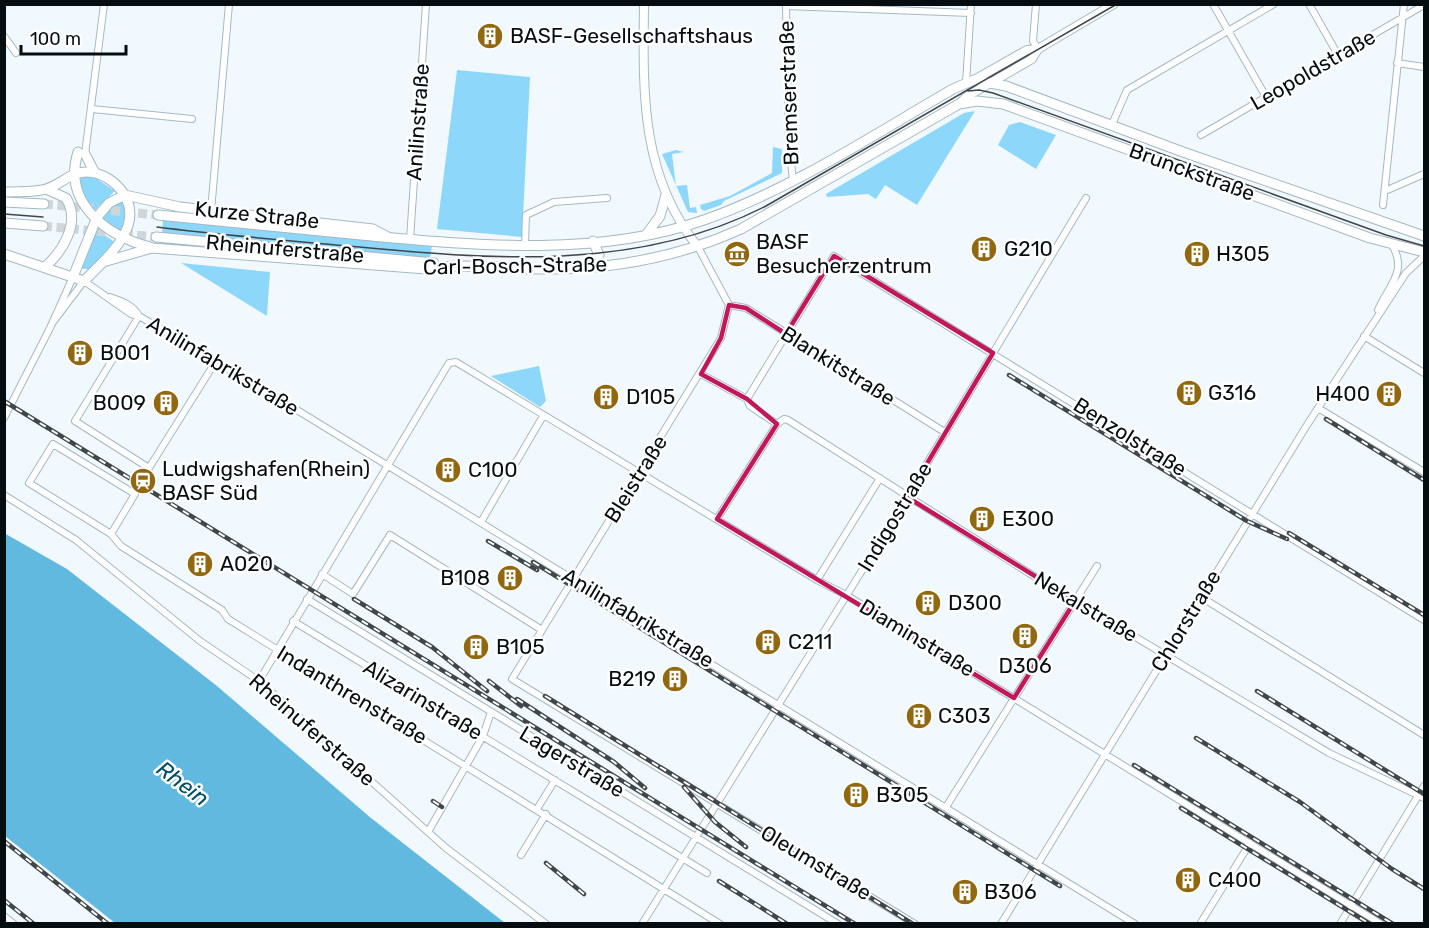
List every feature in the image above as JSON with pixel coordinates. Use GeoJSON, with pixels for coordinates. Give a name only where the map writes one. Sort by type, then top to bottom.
{"type":"FeatureCollection","features":[{"type":"Feature","properties":{"kind":"main road","name":"Carl-Bosch-Straße"},"geometry":{"type":"LineString","coordinates":[[388,237],[525,244],[593,241],[646,235],[681,227],[732,209],[793,180],[970,82]]}},
{"type":"Feature","properties":{"kind":"main road","name":"Brunckstraße"},"geometry":{"type":"LineString","coordinates":[[970,82],[993,82],[1377,222],[1425,236]]}},
{"type":"Feature","properties":{"kind":"main road","name":"Brunckstraße"},"geometry":{"type":"LineString","coordinates":[[960,104],[977,101],[1003,104],[1392,245],[1425,254]]}},
{"type":"Feature","properties":{"kind":"main road","name":"Carl-Bosch-Straße"},"geometry":{"type":"LineString","coordinates":[[152,248],[426,269],[450,265],[498,268],[582,267],[678,253],[741,229],[960,104]]}},
{"type":"Feature","properties":{"kind":"main road"},"geometry":{"type":"LineString","coordinates":[[82,150],[75,170],[83,203],[96,220],[122,239],[152,248]]}},
{"type":"Feature","properties":{"kind":"main road"},"geometry":{"type":"LineString","coordinates":[[82,150],[95,173]]}},
{"type":"Feature","properties":{"kind":"main road"},"geometry":{"type":"LineString","coordinates":[[4,254],[84,281],[122,239],[130,215],[125,195],[119,185],[95,173],[75,170],[46,189]]}},
{"type":"Feature","properties":{"kind":"main road"},"geometry":{"type":"LineString","coordinates":[[4,192],[46,189],[66,198],[71,217],[68,236],[62,249],[45,267]]}},
{"type":"Feature","properties":{"kind":"main road","name":"Kurze Straße"},"geometry":{"type":"LineString","coordinates":[[125,195],[211,211],[373,229],[388,237]]}},
{"type":"Feature","properties":{"kind":"main road"},"geometry":{"type":"LineString","coordinates":[[73,277],[96,220],[108,203],[125,195]]}},
{"type":"Feature","properties":{"kind":"main road"},"geometry":{"type":"LineString","coordinates":[[646,235],[660,216],[666,195]]}},
{"type":"Feature","properties":{"kind":"main road"},"geometry":{"type":"LineString","coordinates":[[4,202],[44,204]]}},
{"type":"Feature","properties":{"kind":"main road","name":"Rheinuferstraße"},"geometry":{"type":"LineString","coordinates":[[158,215],[388,237]]}},
{"type":"Feature","properties":{"kind":"main road"},"geometry":{"type":"LineString","coordinates":[[4,223],[43,226]]}},
{"type":"Feature","properties":{"kind":"main road","name":"Rheinuferstraße"},"geometry":{"type":"LineString","coordinates":[[156,237],[450,265]]}},
{"type":"Feature","properties":{"kind":"main road"},"geometry":{"type":"LineString","coordinates":[[582,267],[598,257],[598,250],[593,241]]}},
{"type":"Feature","properties":{"kind":"main road"},"geometry":{"type":"LineString","coordinates":[[103,262],[152,248]]}},
{"type":"Feature","properties":{"kind":"street"},"geometry":{"type":"LineString","coordinates":[[82,150],[92,109],[104,4]]}},
{"type":"Feature","properties":{"kind":"street"},"geometry":{"type":"LineString","coordinates":[[211,211],[229,4]]}},
{"type":"Feature","properties":{"kind":"street","name":"Anilinstraße"},"geometry":{"type":"LineString","coordinates":[[410,239],[426,4]]}},
{"type":"Feature","properties":{"kind":"street"},"geometry":{"type":"LineString","coordinates":[[644,4],[645,112],[657,171],[681,227],[698,247],[729,305]]}},
{"type":"Feature","properties":{"kind":"street"},"geometry":{"type":"LineString","coordinates":[[970,82],[971,4]]}},
{"type":"Feature","properties":{"kind":"street"},"geometry":{"type":"LineString","coordinates":[[1036,4],[1033,41],[1038,49]]}},
{"type":"Feature","properties":{"kind":"street","name":"Carl-Bosch-Straße"},"geometry":{"type":"LineString","coordinates":[[970,82],[1027,50],[1038,49],[1114,4]]}},
{"type":"Feature","properties":{"kind":"street"},"geometry":{"type":"LineString","coordinates":[[1213,4],[1266,97]]}},
{"type":"Feature","properties":{"kind":"street"},"geometry":{"type":"LineString","coordinates":[[1109,125],[1113,122],[1127,90],[1274,4]]}},
{"type":"Feature","properties":{"kind":"street"},"geometry":{"type":"LineString","coordinates":[[1309,4],[1338,55]]}},
{"type":"Feature","properties":{"kind":"street"},"geometry":{"type":"LineString","coordinates":[[1383,206],[1404,4]]}},
{"type":"Feature","properties":{"kind":"street","name":"Leopoldstraße"},"geometry":{"type":"LineString","coordinates":[[1201,135],[1425,4]]}},
{"type":"Feature","properties":{"kind":"street"},"geometry":{"type":"LineString","coordinates":[[786,5],[885,7],[971,13]]}},
{"type":"Feature","properties":{"kind":"street","name":"Bremserstraße"},"geometry":{"type":"LineString","coordinates":[[786,5],[789,146],[793,180]]}},
{"type":"Feature","properties":{"kind":"street"},"geometry":{"type":"LineString","coordinates":[[4,36],[16,52]]}},
{"type":"Feature","properties":{"kind":"street","name":"Carl-Bosch-Straße"},"geometry":{"type":"LineString","coordinates":[[960,104],[966,97],[1032,59],[1038,49]]}},
{"type":"Feature","properties":{"kind":"street"},"geometry":{"type":"LineString","coordinates":[[1397,63],[1425,67]]}},
{"type":"Feature","properties":{"kind":"street"},"geometry":{"type":"LineString","coordinates":[[92,109],[192,119]]}},
{"type":"Feature","properties":{"kind":"street"},"geometry":{"type":"LineString","coordinates":[[1385,190],[1425,174]]}},
{"type":"Feature","properties":{"kind":"street"},"geometry":{"type":"LineString","coordinates":[[525,244],[526,215],[554,202],[607,198]]}},
{"type":"Feature","properties":{"kind":"street","name":"Indigostraße"},"geometry":{"type":"LineString","coordinates":[[642,924],[907,497],[1086,198]]}},
{"type":"Feature","properties":{"kind":"street"},"geometry":{"type":"LineString","coordinates":[[1385,301],[1400,264],[1392,245]]}},
{"type":"Feature","properties":{"kind":"street"},"geometry":{"type":"LineString","coordinates":[[1385,301],[1406,273],[1425,254]]}},
{"type":"Feature","properties":{"kind":"street","name":"Benzolstraße"},"geometry":{"type":"LineString","coordinates":[[786,334],[834,256],[1425,620]]}},
{"type":"Feature","properties":{"kind":"street"},"geometry":{"type":"LineString","coordinates":[[53,321],[55,312],[73,277]]}},
{"type":"Feature","properties":{"kind":"street"},"geometry":{"type":"LineString","coordinates":[[4,418],[53,321],[84,281]]}},
{"type":"Feature","properties":{"kind":"street","name":"Anilinfabrikstraße"},"geometry":{"type":"LineString","coordinates":[[84,281],[109,297],[118,306],[216,361],[386,464],[1135,924]]}},
{"type":"Feature","properties":{"kind":"street","name":"Chlorstraße"},"geometry":{"type":"LineString","coordinates":[[1001,924],[1252,513],[1385,301]]}},
{"type":"Feature","properties":{"kind":"street","name":"Blankitstraße"},"geometry":{"type":"LineString","coordinates":[[729,305],[746,308],[946,433]]}},
{"type":"Feature","properties":{"kind":"street","name":"Bleistraße"},"geometry":{"type":"LineString","coordinates":[[513,679],[701,374],[721,338],[729,305]]}},
{"type":"Feature","properties":{"kind":"street"},"geometry":{"type":"LineString","coordinates":[[139,316],[75,421],[149,468],[216,361]]}},
{"type":"Feature","properties":{"kind":"street"},"geometry":{"type":"LineString","coordinates":[[747,399],[786,334]]}},
{"type":"Feature","properties":{"kind":"street"},"geometry":{"type":"LineString","coordinates":[[1364,336],[1425,373]]}},
{"type":"Feature","properties":{"kind":"street","name":"Diaminstraße"},"geometry":{"type":"LineString","coordinates":[[386,464],[449,363],[456,362],[817,580],[846,595],[1381,924]]}},
{"type":"Feature","properties":{"kind":"street"},"geometry":{"type":"LineString","coordinates":[[701,374],[747,399],[750,406],[777,424],[717,519]]}},
{"type":"Feature","properties":{"kind":"street"},"geometry":{"type":"LineString","coordinates":[[1318,408],[1425,472]]}},
{"type":"Feature","properties":{"kind":"street"},"geometry":{"type":"LineString","coordinates":[[481,522],[543,416]]}},
{"type":"Feature","properties":{"kind":"street","name":"Nekalstraße"},"geometry":{"type":"LineString","coordinates":[[777,424],[784,419],[788,420],[1075,601],[1237,695],[1329,753],[1422,797]]}},
{"type":"Feature","properties":{"kind":"street","name":"Indanthrenstraße"},"geometry":{"type":"LineString","coordinates":[[111,534],[135,494],[53,444],[29,483],[111,534],[121,546],[222,610],[228,619],[276,650],[466,764],[720,924]]}},
{"type":"Feature","properties":{"kind":"street"},"geometry":{"type":"LineString","coordinates":[[259,681],[386,464]]}},
{"type":"Feature","properties":{"kind":"street"},"geometry":{"type":"LineString","coordinates":[[817,580],[880,478]]}},
{"type":"Feature","properties":{"kind":"street","name":"Rheinuferstraße"},"geometry":{"type":"LineString","coordinates":[[4,495],[76,540],[200,641],[259,681],[428,832],[514,902],[546,924]]}},
{"type":"Feature","properties":{"kind":"street"},"geometry":{"type":"LineString","coordinates":[[322,573],[353,594],[390,536],[542,630]]}},
{"type":"Feature","properties":{"kind":"street"},"geometry":{"type":"LineString","coordinates":[[946,807],[1096,566]]}},
{"type":"Feature","properties":{"kind":"street"},"geometry":{"type":"LineString","coordinates":[[1201,597],[1425,735]]}},
{"type":"Feature","properties":{"kind":"street","name":"Lagerstraße"},"geometry":{"type":"LineString","coordinates":[[307,599],[838,924]]}},
{"type":"Feature","properties":{"kind":"street","name":"Alizarinstraße"},"geometry":{"type":"LineString","coordinates":[[293,621],[707,873]]}},
{"type":"Feature","properties":{"kind":"street","name":"Oleumstraße"},"geometry":{"type":"LineString","coordinates":[[513,679],[915,924]]}},
{"type":"Feature","properties":{"kind":"street"},"geometry":{"type":"LineString","coordinates":[[428,832],[483,736],[491,712]]}},
{"type":"Feature","properties":{"kind":"street"},"geometry":{"type":"LineString","coordinates":[[537,809],[555,780]]}},
{"type":"Feature","properties":{"kind":"street"},"geometry":{"type":"LineString","coordinates":[[1340,924],[1422,797],[1425,786]]}},
{"type":"Feature","properties":{"kind":"street"},"geometry":{"type":"LineString","coordinates":[[521,855],[546,814]]}},
{"type":"Feature","properties":{"kind":"street"},"geometry":{"type":"LineString","coordinates":[[1200,924],[1250,843]]}},
{"type":"Feature","properties":{"kind":"street"},"geometry":{"type":"LineString","coordinates":[[4,916],[14,924]]}},
{"type":"Feature","properties":{"kind":"highlighted area"},"geometry":{"type":"Polygon","coordinates":[[[834,256],[993,353],[907,497],[1075,601],[1014,698],[717,519],[777,424],[747,399],[701,374],[721,338],[729,305],[746,308],[786,334],[834,256]]]}},
{"type":"Feature","properties":{"kind":"shaded area"},"geometry":{"type":"Polygon","coordinates":[[[457,70],[530,77],[522,237],[437,229],[457,70]]]}},
{"type":"Feature","properties":{"kind":"shaded area"},"geometry":{"type":"Polygon","coordinates":[[[975,111],[917,205],[885,185],[876,199],[868,194],[827,197],[826,194],[964,113],[975,111]]]}},
{"type":"Feature","properties":{"kind":"shaded area"},"geometry":{"type":"Polygon","coordinates":[[[1020,122],[1056,135],[1036,169],[998,145],[1009,125],[1020,122]]]}},
{"type":"Feature","properties":{"kind":"shaded area"},"geometry":{"type":"Polygon","coordinates":[[[773,147],[782,149],[782,173],[724,201],[721,205],[704,211],[701,209],[700,205],[730,196],[772,173],[773,147]]]}},
{"type":"Feature","properties":{"kind":"shaded area"},"geometry":{"type":"Polygon","coordinates":[[[676,150],[684,152],[672,154],[676,185],[662,154],[676,150]]]}},
{"type":"Feature","properties":{"kind":"shaded area"},"geometry":{"type":"Polygon","coordinates":[[[79,177],[94,177],[115,191],[92,213],[80,188],[79,177]]]}},
{"type":"Feature","properties":{"kind":"shaded area"},"geometry":{"type":"Polygon","coordinates":[[[687,185],[690,208],[696,207],[697,213],[688,212],[676,186],[687,185]]]}},
{"type":"Feature","properties":{"kind":"shaded area"},"geometry":{"type":"Polygon","coordinates":[[[121,199],[124,202],[127,216],[122,233],[103,221],[106,211],[121,199]]]}},
{"type":"Feature","properties":{"kind":"shaded area"},"geometry":{"type":"Polygon","coordinates":[[[163,220],[432,246],[430,259],[162,233],[163,220]]]}},
{"type":"Feature","properties":{"kind":"shaded area"},"geometry":{"type":"Polygon","coordinates":[[[96,229],[116,243],[92,270],[79,268],[96,229]]]}},
{"type":"Feature","properties":{"kind":"shaded area"},"geometry":{"type":"Polygon","coordinates":[[[181,263],[270,272],[267,316],[181,263]]]}},
{"type":"Feature","properties":{"kind":"shaded area"},"geometry":{"type":"Polygon","coordinates":[[[539,366],[546,401],[540,407],[491,376],[539,366]]]}},
{"type":"Feature","properties":{"kind":"water","name":"Rhein"},"geometry":{"type":"Polygon","coordinates":[[[4,533],[67,569],[217,686],[371,818],[505,923],[115,923],[5,836],[4,533]]]}},
{"type":"Feature","properties":{"kind":"tunnel"},"geometry":{"type":"LineString","coordinates":[[44,204],[158,215]]}},
{"type":"Feature","properties":{"kind":"tunnel"},"geometry":{"type":"LineString","coordinates":[[43,226],[156,237]]}},
{"type":"Feature","properties":{"kind":"tram line"},"geometry":{"type":"LineString","coordinates":[[157,227],[400,251],[507,257],[613,252],[665,242],[716,227],[766,206],[1117,4]]}},
{"type":"Feature","properties":{"kind":"tram line"},"geometry":{"type":"LineString","coordinates":[[968,91],[979,90],[993,93],[1386,235],[1424,246]]}},
{"type":"Feature","properties":{"kind":"tram line"},"geometry":{"type":"LineString","coordinates":[[4,214],[43,217]]}},
{"type":"Feature","properties":{"kind":"railway"},"geometry":{"type":"LineString","coordinates":[[1009,375],[1247,521],[1287,539]]}},
{"type":"Feature","properties":{"kind":"railway"},"geometry":{"type":"LineString","coordinates":[[4,401],[855,924]]}},
{"type":"Feature","properties":{"kind":"railway"},"geometry":{"type":"LineString","coordinates":[[1326,419],[1424,480]]}},
{"type":"Feature","properties":{"kind":"railway"},"geometry":{"type":"LineString","coordinates":[[1289,533],[1424,615]]}},
{"type":"Feature","properties":{"kind":"railway"},"geometry":{"type":"LineString","coordinates":[[488,541],[537,570]]}},
{"type":"Feature","properties":{"kind":"railway"},"geometry":{"type":"LineString","coordinates":[[533,562],[1060,886]]}},
{"type":"Feature","properties":{"kind":"railway"},"geometry":{"type":"LineString","coordinates":[[354,599],[432,647],[487,691]]}},
{"type":"Feature","properties":{"kind":"railway"},"geometry":{"type":"LineString","coordinates":[[489,681],[521,706]]}},
{"type":"Feature","properties":{"kind":"railway"},"geometry":{"type":"LineString","coordinates":[[1257,691],[1424,794]]}},
{"type":"Feature","properties":{"kind":"railway"},"geometry":{"type":"LineString","coordinates":[[545,696],[666,771]]}},
{"type":"Feature","properties":{"kind":"railway"},"geometry":{"type":"LineString","coordinates":[[517,699],[614,762],[645,788]]}},
{"type":"Feature","properties":{"kind":"railway"},"geometry":{"type":"LineString","coordinates":[[1196,738],[1300,802],[1392,869],[1424,889]]}},
{"type":"Feature","properties":{"kind":"railway"},"geometry":{"type":"LineString","coordinates":[[1134,765],[1393,924]]}},
{"type":"Feature","properties":{"kind":"railway"},"geometry":{"type":"LineString","coordinates":[[660,767],[913,924]]}},
{"type":"Feature","properties":{"kind":"railway"},"geometry":{"type":"LineString","coordinates":[[684,787],[715,822],[746,847]]}},
{"type":"Feature","properties":{"kind":"railway"},"geometry":{"type":"LineString","coordinates":[[433,801],[442,807]]}},
{"type":"Feature","properties":{"kind":"railway"},"geometry":{"type":"LineString","coordinates":[[1181,808],[1370,924]]}},
{"type":"Feature","properties":{"kind":"railway"},"geometry":{"type":"LineString","coordinates":[[4,841],[108,924]]}},
{"type":"Feature","properties":{"kind":"railway"},"geometry":{"type":"LineString","coordinates":[[546,863],[584,894]]}},
{"type":"Feature","properties":{"kind":"railway"},"geometry":{"type":"LineString","coordinates":[[719,881],[787,924]]}},
{"type":"Feature","properties":{"kind":"railway"},"geometry":{"type":"LineString","coordinates":[[4,900],[34,924]]}},
{"type":"Feature","properties":{"kind":"place","name":"BASF-Gesellschaftshaus"},"geometry":{"type":"Point","coordinates":[490,36]}},
{"type":"Feature","properties":{"kind":"place","name":"G210"},"geometry":{"type":"Point","coordinates":[984,249]}},
{"type":"Feature","properties":{"kind":"place","name":"BASF Besucherzentrum"},"geometry":{"type":"Point","coordinates":[737,254]}},
{"type":"Feature","properties":{"kind":"place","name":"H305"},"geometry":{"type":"Point","coordinates":[1197,254]}},
{"type":"Feature","properties":{"kind":"place","name":"B001"},"geometry":{"type":"Point","coordinates":[80,353]}},
{"type":"Feature","properties":{"kind":"place","name":"G316"},"geometry":{"type":"Point","coordinates":[1189,393]}},
{"type":"Feature","properties":{"kind":"place","name":"H400"},"geometry":{"type":"Point","coordinates":[1389,394]}},
{"type":"Feature","properties":{"kind":"place","name":"D105"},"geometry":{"type":"Point","coordinates":[606,397]}},
{"type":"Feature","properties":{"kind":"place","name":"B009"},"geometry":{"type":"Point","coordinates":[166,403]}},
{"type":"Feature","properties":{"kind":"place","name":"C100"},"geometry":{"type":"Point","coordinates":[448,470]}},
{"type":"Feature","properties":{"kind":"place","name":"Ludwigshafen(Rhein) BASF Süd"},"geometry":{"type":"Point","coordinates":[143,481]}},
{"type":"Feature","properties":{"kind":"place","name":"E300"},"geometry":{"type":"Point","coordinates":[982,519]}},
{"type":"Feature","properties":{"kind":"place","name":"A020"},"geometry":{"type":"Point","coordinates":[200,564]}},
{"type":"Feature","properties":{"kind":"place","name":"B108"},"geometry":{"type":"Point","coordinates":[510,578]}},
{"type":"Feature","properties":{"kind":"place","name":"D300"},"geometry":{"type":"Point","coordinates":[928,603]}},
{"type":"Feature","properties":{"kind":"place","name":"D306"},"geometry":{"type":"Point","coordinates":[1025,636]}},
{"type":"Feature","properties":{"kind":"place","name":"C211"},"geometry":{"type":"Point","coordinates":[768,642]}},
{"type":"Feature","properties":{"kind":"place","name":"B105"},"geometry":{"type":"Point","coordinates":[476,647]}},
{"type":"Feature","properties":{"kind":"place","name":"B219"},"geometry":{"type":"Point","coordinates":[675,679]}},
{"type":"Feature","properties":{"kind":"place","name":"C303"},"geometry":{"type":"Point","coordinates":[919,716]}},
{"type":"Feature","properties":{"kind":"place","name":"B305"},"geometry":{"type":"Point","coordinates":[856,795]}},
{"type":"Feature","properties":{"kind":"place","name":"C400"},"geometry":{"type":"Point","coordinates":[1188,880]}},
{"type":"Feature","properties":{"kind":"place","name":"B306"},"geometry":{"type":"Point","coordinates":[965,892]}}]}
